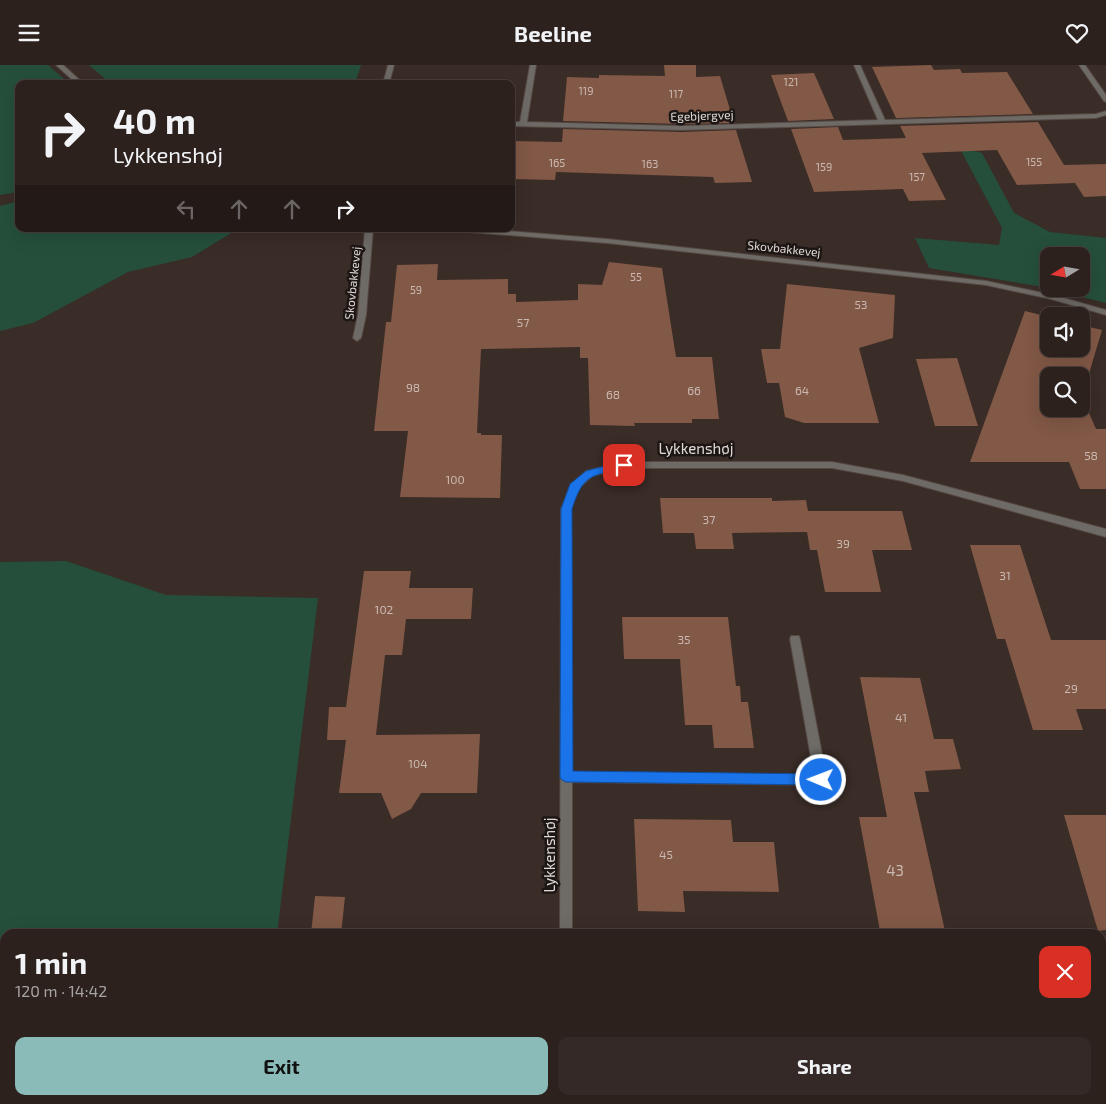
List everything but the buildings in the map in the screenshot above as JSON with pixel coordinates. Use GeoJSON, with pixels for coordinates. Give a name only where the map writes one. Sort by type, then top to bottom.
{"type":"FeatureCollection","features":[{"type":"Feature","properties":{"kind":"street"},"geometry":{"type":"LineString","coordinates":[[59,65],[76,80]]}},
{"type":"Feature","properties":{"kind":"street"},"geometry":{"type":"LineString","coordinates":[[387,80],[391,65]]}},
{"type":"Feature","properties":{"kind":"street"},"geometry":{"type":"LineString","coordinates":[[523,125],[533,65]]}},
{"type":"Feature","properties":{"kind":"street"},"geometry":{"type":"LineString","coordinates":[[857,65],[882,122]]}},
{"type":"Feature","properties":{"kind":"street"},"geometry":{"type":"LineString","coordinates":[[1082,65],[1106,100]]}},
{"type":"Feature","properties":{"kind":"street","name":"Egebjergvej"},"geometry":{"type":"LineString","coordinates":[[515,124],[681,128],[1096,116],[1106,113]]}},
{"type":"Feature","properties":{"kind":"street","name":"Skovbakkevej"},"geometry":{"type":"LineString","coordinates":[[357,338],[362,315],[369,232]]}},
{"type":"Feature","properties":{"kind":"street","name":"Skovbakkevej"},"geometry":{"type":"LineString","coordinates":[[494,232],[617,242],[986,283],[1053,297],[1106,313]]}},
{"type":"Feature","properties":{"kind":"street","name":"Lykkenshøj"},"geometry":{"type":"LineString","coordinates":[[566,929],[566,509],[574,487],[589,473],[624,465],[832,465],[903,478],[1106,533]]}},
{"type":"Feature","properties":{"kind":"street"},"geometry":{"type":"LineString","coordinates":[[566,777],[821,780],[794,639]]}},
{"type":"Feature","properties":{"kind":"green space"},"geometry":{"type":"Polygon","coordinates":[[[0,65],[48,65],[65,80],[15,80],[15,193],[0,195],[0,65]]]}},
{"type":"Feature","properties":{"kind":"green space"},"geometry":{"type":"Polygon","coordinates":[[[89,65],[361,65],[356,80],[106,80],[89,65]]]}},
{"type":"Feature","properties":{"kind":"green space"},"geometry":{"type":"Polygon","coordinates":[[[959,147],[982,153],[1014,213],[1050,232],[1106,238],[1106,303],[1082,297],[1090,297],[1090,247],[1040,247],[1040,286],[929,268],[915,238],[999,245],[1002,228],[959,147]]]}},
{"type":"Feature","properties":{"kind":"green space"},"geometry":{"type":"Polygon","coordinates":[[[15,202],[15,232],[233,232],[192,257],[128,272],[33,323],[0,331],[0,206],[15,202]]]}},
{"type":"Feature","properties":{"kind":"green space"},"geometry":{"type":"Polygon","coordinates":[[[66,561],[166,595],[318,598],[278,929],[0,929],[0,562],[66,561]]]}},
{"type":"Feature","properties":{"kind":"route"},"geometry":{"type":"LineString","coordinates":[[624,465],[589,473],[574,487],[566,509],[566,777],[821,780]]}}]}
